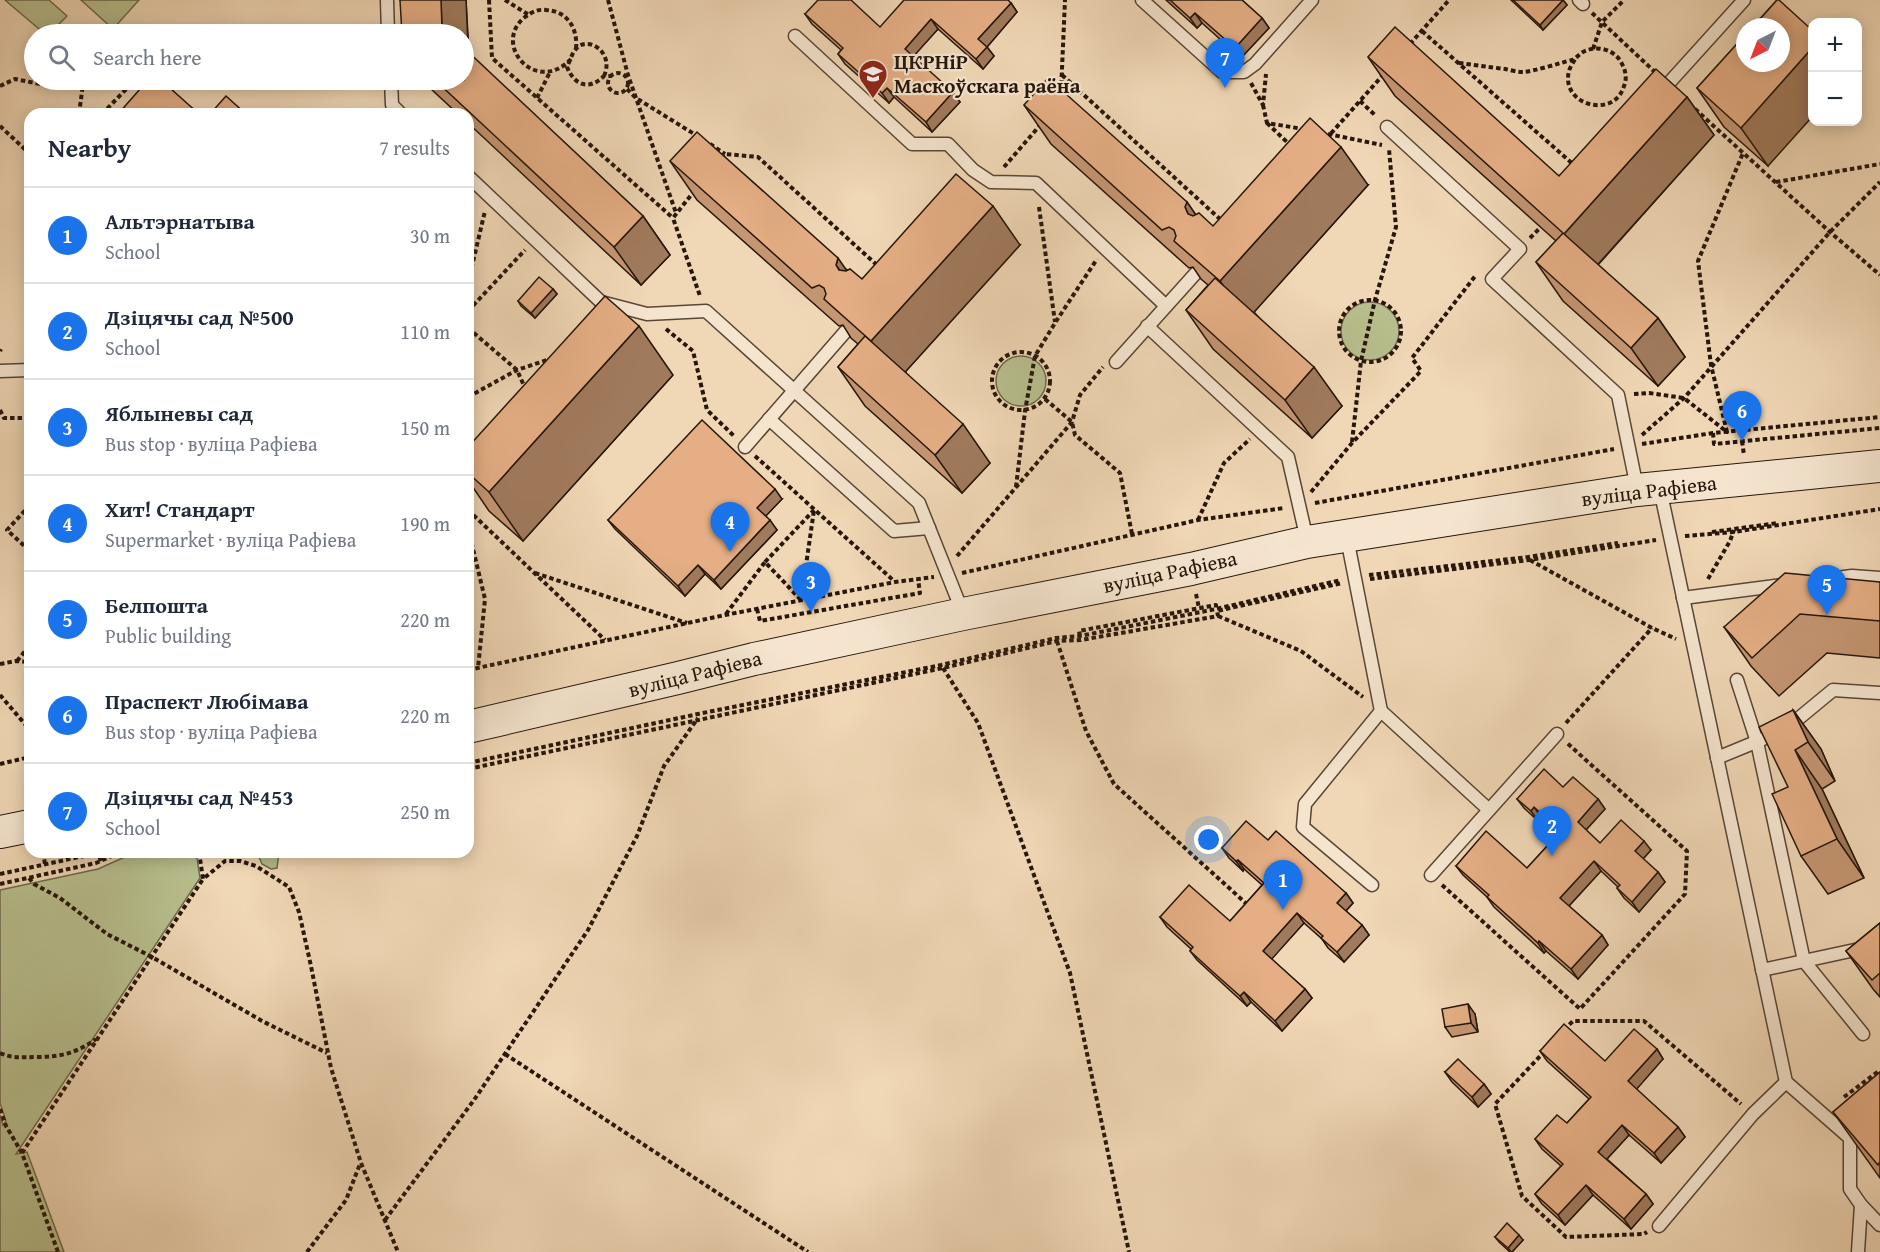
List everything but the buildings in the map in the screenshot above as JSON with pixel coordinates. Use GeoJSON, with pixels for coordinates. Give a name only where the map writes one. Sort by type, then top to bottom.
{"type":"FeatureCollection","features":[{"type":"Feature","properties":{"kind":"main road","name":"вуліца Рафіева"},"geometry":{"type":"LineString","coordinates":[[474,726],[754,659],[963,614],[1191,569],[1307,542],[1649,489],[1880,466]]}},
{"type":"Feature","properties":{"kind":"main road"},"geometry":{"type":"LineString","coordinates":[[0,832],[24,826]]}},
{"type":"Feature","properties":{"kind":"lane"},"geometry":{"type":"LineString","coordinates":[[387,0],[388,24]]}},
{"type":"Feature","properties":{"kind":"lane"},"geometry":{"type":"LineString","coordinates":[[1142,0],[1222,72],[1245,72],[1255,64],[1312,0]]}},
{"type":"Feature","properties":{"kind":"lane"},"geometry":{"type":"LineString","coordinates":[[1653,101],[1744,0]]}},
{"type":"Feature","properties":{"kind":"lane"},"geometry":{"type":"LineString","coordinates":[[795,36],[912,144],[948,144],[973,170],[991,182],[1036,183],[1166,306]]}},
{"type":"Feature","properties":{"kind":"lane"},"geometry":{"type":"LineString","coordinates":[[391,90],[392,105],[395,108]]}},
{"type":"Feature","properties":{"kind":"lane"},"geometry":{"type":"LineString","coordinates":[[1387,127],[1520,249],[1492,279],[1618,395],[1628,447],[1670,536],[1786,1082],[1854,1135],[1850,1189],[1880,1225]]}},
{"type":"Feature","properties":{"kind":"lane"},"geometry":{"type":"LineString","coordinates":[[474,182],[535,240],[597,306],[647,314],[706,311],[920,503],[963,614]]}},
{"type":"Feature","properties":{"kind":"lane"},"geometry":{"type":"LineString","coordinates":[[1112,361],[1195,274]]}},
{"type":"Feature","properties":{"kind":"lane"},"geometry":{"type":"LineString","coordinates":[[1147,326],[1288,457],[1307,542]]}},
{"type":"Feature","properties":{"kind":"lane"},"geometry":{"type":"LineString","coordinates":[[745,447],[845,332]]}},
{"type":"Feature","properties":{"kind":"lane"},"geometry":{"type":"LineString","coordinates":[[0,371],[24,370]]}},
{"type":"Feature","properties":{"kind":"lane"},"geometry":{"type":"LineString","coordinates":[[770,419],[894,531],[929,528]]}},
{"type":"Feature","properties":{"kind":"lane"},"geometry":{"type":"LineString","coordinates":[[1347,536],[1381,711],[1488,809]]}},
{"type":"Feature","properties":{"kind":"lane"},"geometry":{"type":"LineString","coordinates":[[1683,598],[1852,576],[1880,578]]}},
{"type":"Feature","properties":{"kind":"lane"},"geometry":{"type":"LineString","coordinates":[[1737,680],[1757,742],[1804,961],[1863,1034]]}},
{"type":"Feature","properties":{"kind":"lane"},"geometry":{"type":"LineString","coordinates":[[1717,758],[1791,726],[1833,690],[1880,693]]}},
{"type":"Feature","properties":{"kind":"lane"},"geometry":{"type":"LineString","coordinates":[[1372,885],[1303,827],[1303,817],[1305,804],[1381,711]]}},
{"type":"Feature","properties":{"kind":"lane"},"geometry":{"type":"LineString","coordinates":[[1431,875],[1557,734]]}},
{"type":"Feature","properties":{"kind":"lane"},"geometry":{"type":"LineString","coordinates":[[1762,970],[1864,948],[1880,936]]}},
{"type":"Feature","properties":{"kind":"lane"},"geometry":{"type":"LineString","coordinates":[[1659,1226],[1753,1114],[1786,1082]]}},
{"type":"Feature","properties":{"kind":"lane"},"geometry":{"type":"LineString","coordinates":[[1858,1252],[1861,1205]]}},
{"type":"Feature","properties":{"kind":"path"},"geometry":{"type":"LineString","coordinates":[[489,0],[492,58],[673,218],[706,311]]}},
{"type":"Feature","properties":{"kind":"path"},"geometry":{"type":"LineString","coordinates":[[505,0],[529,15]]}},
{"type":"Feature","properties":{"kind":"path"},"geometry":{"type":"LineString","coordinates":[[608,0],[627,76],[627,88],[620,93],[614,93],[608,83],[611,76]]}},
{"type":"Feature","properties":{"kind":"path"},"geometry":{"type":"LineString","coordinates":[[1060,102],[1065,0]]}},
{"type":"Feature","properties":{"kind":"path"},"geometry":{"type":"LineString","coordinates":[[1406,49],[1449,0]]}},
{"type":"Feature","properties":{"kind":"path"},"geometry":{"type":"LineString","coordinates":[[1593,49],[1602,22],[1624,0]]}},
{"type":"Feature","properties":{"kind":"path"},"geometry":{"type":"LineString","coordinates":[[1581,2],[1743,153],[1880,275]]}},
{"type":"Feature","properties":{"kind":"path"},"geometry":{"type":"LineString","coordinates":[[571,59],[558,70],[550,72],[537,72],[526,67],[515,52],[514,34],[520,21],[540,10],[562,14],[575,31],[576,49]]}},
{"type":"Feature","properties":{"kind":"path"},"geometry":{"type":"LineString","coordinates":[[1422,31],[1578,169]]}},
{"type":"Feature","properties":{"kind":"path"},"geometry":{"type":"LineString","coordinates":[[590,44],[605,55],[607,69],[598,81],[590,84],[579,83],[571,76],[567,67],[571,59],[580,45],[590,44]]}},
{"type":"Feature","properties":{"kind":"path"},"geometry":{"type":"LineString","coordinates":[[1593,49],[1612,52],[1624,66],[1626,78],[1621,94],[1607,104],[1594,106],[1582,102],[1573,94],[1569,85],[1569,72],[1575,59],[1583,52],[1593,49]]}},
{"type":"Feature","properties":{"kind":"path"},"geometry":{"type":"LineString","coordinates":[[1459,63],[1523,72],[1575,59]]}},
{"type":"Feature","properties":{"kind":"path"},"geometry":{"type":"LineString","coordinates":[[537,98],[550,72]]}},
{"type":"Feature","properties":{"kind":"path"},"geometry":{"type":"LineString","coordinates":[[604,76],[616,74],[627,76],[676,213]]}},
{"type":"Feature","properties":{"kind":"path"},"geometry":{"type":"LineString","coordinates":[[1062,75],[1224,222]]}},
{"type":"Feature","properties":{"kind":"path"},"geometry":{"type":"LineString","coordinates":[[1322,143],[1383,75]]}},
{"type":"Feature","properties":{"kind":"path"},"geometry":{"type":"LineString","coordinates":[[0,86],[15,79],[24,81]]}},
{"type":"Feature","properties":{"kind":"path"},"geometry":{"type":"LineString","coordinates":[[627,88],[636,98],[725,154],[758,157],[887,274]]}},
{"type":"Feature","properties":{"kind":"path"},"geometry":{"type":"LineString","coordinates":[[80,108],[82,90]]}},
{"type":"Feature","properties":{"kind":"path"},"geometry":{"type":"LineString","coordinates":[[108,108],[125,90]]}},
{"type":"Feature","properties":{"kind":"path"},"geometry":{"type":"LineString","coordinates":[[1360,101],[1387,127]]}},
{"type":"Feature","properties":{"kind":"path"},"geometry":{"type":"LineString","coordinates":[[1263,105],[1267,123],[1290,146]]}},
{"type":"Feature","properties":{"kind":"path"},"geometry":{"type":"LineString","coordinates":[[991,182],[1045,120]]}},
{"type":"Feature","properties":{"kind":"path"},"geometry":{"type":"LineString","coordinates":[[1267,123],[1309,130]]}},
{"type":"Feature","properties":{"kind":"path"},"geometry":{"type":"LineString","coordinates":[[0,126],[24,148]]}},
{"type":"Feature","properties":{"kind":"path"},"geometry":{"type":"LineString","coordinates":[[1319,132],[1389,146],[1396,227],[1375,300],[1361,361],[1352,443]]}},
{"type":"Feature","properties":{"kind":"path"},"geometry":{"type":"LineString","coordinates":[[1727,432],[1711,365],[1698,261],[1743,153]]}},
{"type":"Feature","properties":{"kind":"path"},"geometry":{"type":"LineString","coordinates":[[718,162],[725,154]]}},
{"type":"Feature","properties":{"kind":"path"},"geometry":{"type":"LineString","coordinates":[[1775,182],[1880,164]]}},
{"type":"Feature","properties":{"kind":"path"},"geometry":{"type":"LineString","coordinates":[[1628,447],[1684,398],[1830,232],[1880,182]]}},
{"type":"Feature","properties":{"kind":"path"},"geometry":{"type":"LineString","coordinates":[[1036,183],[1055,323]]}},
{"type":"Feature","properties":{"kind":"path"},"geometry":{"type":"LineString","coordinates":[[673,218],[697,188]]}},
{"type":"Feature","properties":{"kind":"path"},"geometry":{"type":"LineString","coordinates":[[474,259],[489,196]]}},
{"type":"Feature","properties":{"kind":"path"},"geometry":{"type":"LineString","coordinates":[[474,305],[535,240]]}},
{"type":"Feature","properties":{"kind":"path"},"geometry":{"type":"LineString","coordinates":[[1016,488],[1025,411],[1035,356],[1104,248]]}},
{"type":"Feature","properties":{"kind":"path"},"geometry":{"type":"LineString","coordinates":[[1299,506],[1352,443],[1421,371],[1412,358],[1479,271]]}},
{"type":"Feature","properties":{"kind":"path"},"geometry":{"type":"LineString","coordinates":[[1364,300],[1375,300],[1391,308],[1397,315],[1402,331],[1400,342],[1390,356],[1372,363],[1361,361],[1348,354],[1343,348],[1338,333],[1342,316],[1353,304],[1364,300]]}},
{"type":"Feature","properties":{"kind":"path"},"geometry":{"type":"LineString","coordinates":[[474,333],[517,370],[526,392]]}},
{"type":"Feature","properties":{"kind":"path"},"geometry":{"type":"LineString","coordinates":[[1020,352],[1035,356],[1042,361],[1050,374],[1051,384],[1045,399],[1037,406],[1025,411],[1006,407],[992,388],[996,365],[1010,354],[1020,352]]}},
{"type":"Feature","properties":{"kind":"path"},"geometry":{"type":"LineString","coordinates":[[474,394],[517,370],[550,359]]}},
{"type":"Feature","properties":{"kind":"path"},"geometry":{"type":"LineString","coordinates":[[946,573],[1072,422],[1080,395],[1112,361]]}},
{"type":"Feature","properties":{"kind":"path"},"geometry":{"type":"LineString","coordinates":[[1618,395],[1649,393],[1684,398],[1727,432]]}},
{"type":"Feature","properties":{"kind":"path"},"geometry":{"type":"LineString","coordinates":[[1045,399],[1072,422],[1075,435],[1120,473],[1132,534]]}},
{"type":"Feature","properties":{"kind":"path"},"geometry":{"type":"LineString","coordinates":[[0,410],[4,418],[24,418]]}},
{"type":"Feature","properties":{"kind":"path"},"geometry":{"type":"LineString","coordinates":[[474,669],[725,615],[918,579],[1198,520],[1299,506],[1713,433],[1880,417]]}},
{"type":"Feature","properties":{"kind":"path"},"geometry":{"type":"LineString","coordinates":[[1713,433],[1714,444],[1880,428]]}},
{"type":"Feature","properties":{"kind":"path"},"geometry":{"type":"LineString","coordinates":[[1198,520],[1224,463],[1259,431]]}},
{"type":"Feature","properties":{"kind":"path"},"geometry":{"type":"LineString","coordinates":[[474,762],[1057,640],[1081,638],[1217,612],[1354,579],[1529,558],[1670,536],[1734,531],[1880,508]]}},
{"type":"Feature","properties":{"kind":"path"},"geometry":{"type":"LineString","coordinates":[[725,615],[765,562],[814,510],[801,600]]}},
{"type":"Feature","properties":{"kind":"path"},"geometry":{"type":"LineString","coordinates":[[24,512],[7,530],[24,545]]}},
{"type":"Feature","properties":{"kind":"path"},"geometry":{"type":"LineString","coordinates":[[474,516],[605,641]]}},
{"type":"Feature","properties":{"kind":"path"},"geometry":{"type":"LineString","coordinates":[[1698,597],[1734,531]]}},
{"type":"Feature","properties":{"kind":"path"},"geometry":{"type":"LineString","coordinates":[[474,553],[485,599],[478,668]]}},
{"type":"Feature","properties":{"kind":"path"},"geometry":{"type":"LineString","coordinates":[[1529,558],[1652,628],[1693,647]]}},
{"type":"Feature","properties":{"kind":"path"},"geometry":{"type":"LineString","coordinates":[[765,562],[801,600]]}},
{"type":"Feature","properties":{"kind":"path"},"geometry":{"type":"LineString","coordinates":[[534,573],[688,623]]}},
{"type":"Feature","properties":{"kind":"path"},"geometry":{"type":"LineString","coordinates":[[757,609],[760,621],[920,593],[918,579]]}},
{"type":"Feature","properties":{"kind":"path"},"geometry":{"type":"LineString","coordinates":[[1081,638],[1079,631],[1216,605],[1217,612]]}},
{"type":"Feature","properties":{"kind":"path"},"geometry":{"type":"LineString","coordinates":[[1217,612],[1301,651],[1381,711]]}},
{"type":"Feature","properties":{"kind":"path"},"geometry":{"type":"LineString","coordinates":[[1431,875],[1581,1009],[1685,894],[1687,851],[1557,734],[1652,628]]}},
{"type":"Feature","properties":{"kind":"path"},"geometry":{"type":"LineString","coordinates":[[474,768],[698,716],[943,668],[1057,640]]}},
{"type":"Feature","properties":{"kind":"path"},"geometry":{"type":"LineString","coordinates":[[1057,640],[1086,731],[1114,784],[1254,911]]}},
{"type":"Feature","properties":{"kind":"path"},"geometry":{"type":"LineString","coordinates":[[16,661],[24,652]]}},
{"type":"Feature","properties":{"kind":"path"},"geometry":{"type":"LineString","coordinates":[[0,664],[24,662]]}},
{"type":"Feature","properties":{"kind":"path"},"geometry":{"type":"LineString","coordinates":[[943,668],[978,723],[1070,973],[1129,1252]]}},
{"type":"Feature","properties":{"kind":"path"},"geometry":{"type":"LineString","coordinates":[[0,695],[24,723]]}},
{"type":"Feature","properties":{"kind":"path"},"geometry":{"type":"LineString","coordinates":[[386,1220],[474,1100],[588,930],[637,836],[664,766],[698,716]]}},
{"type":"Feature","properties":{"kind":"path"},"geometry":{"type":"LineString","coordinates":[[0,764],[24,758]]}},
{"type":"Feature","properties":{"kind":"path"},"geometry":{"type":"LineString","coordinates":[[44,858],[45,864]]}},
{"type":"Feature","properties":{"kind":"path"},"geometry":{"type":"LineString","coordinates":[[0,874],[74,858]]}},
{"type":"Feature","properties":{"kind":"path"},"geometry":{"type":"LineString","coordinates":[[0,884],[107,858]]}},
{"type":"Feature","properties":{"kind":"path"},"geometry":{"type":"LineString","coordinates":[[200,858],[203,879]]}},
{"type":"Feature","properties":{"kind":"path"},"geometry":{"type":"LineString","coordinates":[[22,1153],[203,879],[225,861],[240,861],[256,866],[289,886],[311,966],[327,1053],[361,1163],[398,1252]]}},
{"type":"Feature","properties":{"kind":"path"},"geometry":{"type":"LineString","coordinates":[[29,878],[34,884],[60,898],[107,934],[152,957],[262,1021],[327,1053]]}},
{"type":"Feature","properties":{"kind":"path"},"geometry":{"type":"LineString","coordinates":[[1557,1038],[1573,1021],[1644,1021],[1753,1114]]}},
{"type":"Feature","properties":{"kind":"path"},"geometry":{"type":"LineString","coordinates":[[0,1053],[10,1058],[20,1059],[50,1058],[69,1054],[85,1047],[98,1037]]}},
{"type":"Feature","properties":{"kind":"path"},"geometry":{"type":"LineString","coordinates":[[1549,1046],[1495,1104],[1522,1196],[1566,1237],[1644,1234],[1659,1226]]}},
{"type":"Feature","properties":{"kind":"path"},"geometry":{"type":"LineString","coordinates":[[505,1054],[808,1252]]}},
{"type":"Feature","properties":{"kind":"path"},"geometry":{"type":"LineString","coordinates":[[1844,1097],[1880,1070]]}},
{"type":"Feature","properties":{"kind":"path"},"geometry":{"type":"LineString","coordinates":[[0,1109],[6,1126],[22,1153],[58,1252]]}},
{"type":"Feature","properties":{"kind":"path"},"geometry":{"type":"LineString","coordinates":[[307,1252],[346,1200],[361,1163]]}},
{"type":"Feature","properties":{"kind":"green space"},"geometry":{"type":"Polygon","coordinates":[[[5,0],[49,0],[67,16],[59,24],[33,24],[5,0]]]}},
{"type":"Feature","properties":{"kind":"green space"},"geometry":{"type":"Polygon","coordinates":[[[81,0],[139,0],[117,24],[107,24],[81,0]]]}},
{"type":"Feature","properties":{"kind":"green space"},"geometry":{"type":"Polygon","coordinates":[[[1364,302],[1376,302],[1391,310],[1399,325],[1399,337],[1391,352],[1376,360],[1364,360],[1349,352],[1341,337],[1341,325],[1349,310],[1364,302]]]}},
{"type":"Feature","properties":{"kind":"green space"},"geometry":{"type":"Polygon","coordinates":[[[1021,356],[1039,363],[1046,381],[1039,399],[1021,406],[1003,399],[996,381],[1003,363],[1021,356]]]}},
{"type":"Feature","properties":{"kind":"green space"},"geometry":{"type":"Polygon","coordinates":[[[123,858],[197,858],[200,878],[16,1154],[27,1152],[64,1252],[0,1252],[0,1115],[3,1125],[6,1121],[0,1103],[0,890],[98,869],[123,858]]]}},
{"type":"Feature","properties":{"kind":"green space"},"geometry":{"type":"Polygon","coordinates":[[[260,858],[278,858],[277,868],[271,869],[262,864],[260,858]]]}},
{"type":"Feature","properties":{"kind":"place","name":"Дзіцячы сад №453"},"geometry":{"type":"Point","coordinates":[1225,88]}},
{"type":"Feature","properties":{"kind":"place","name":"ЦКРНіР Маскоўскага раёна"},"geometry":{"type":"Point","coordinates":[873,100]}},
{"type":"Feature","properties":{"kind":"place","name":"Праспект Любімава"},"geometry":{"type":"Point","coordinates":[1742,441]}},
{"type":"Feature","properties":{"kind":"place","name":"Хит! Стандарт"},"geometry":{"type":"Point","coordinates":[730,552]}},
{"type":"Feature","properties":{"kind":"place","name":"Яблыневы сад"},"geometry":{"type":"Point","coordinates":[811,612]}},
{"type":"Feature","properties":{"kind":"place","name":"Белпошта"},"geometry":{"type":"Point","coordinates":[1827,615]}},
{"type":"Feature","properties":{"kind":"place","name":"Дзіцячы сад №500"},"geometry":{"type":"Point","coordinates":[1552,856]}},
{"type":"Feature","properties":{"kind":"place","name":"Альтэрнатыва"},"geometry":{"type":"Point","coordinates":[1283,910]}}]}
